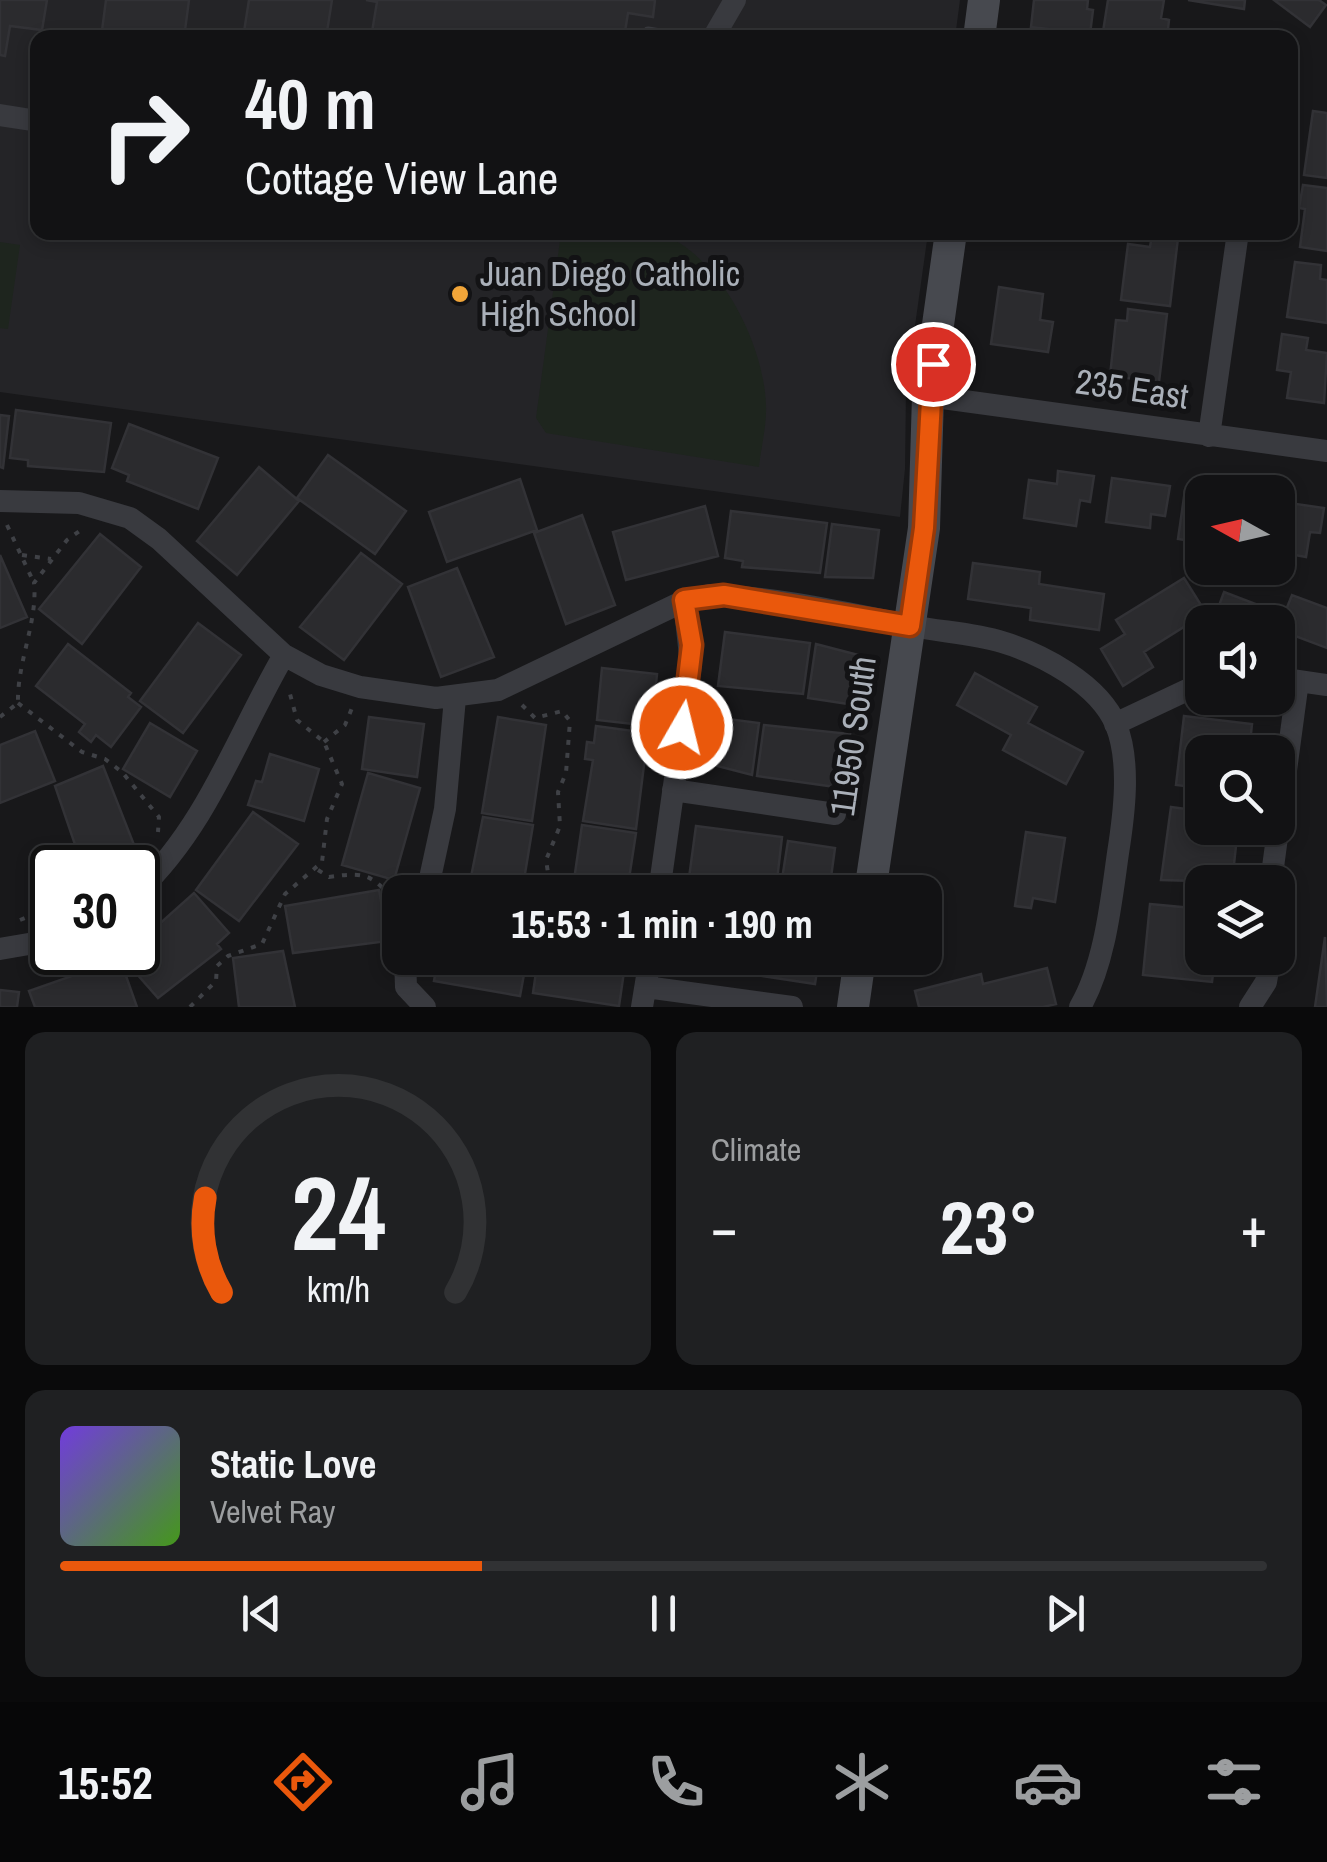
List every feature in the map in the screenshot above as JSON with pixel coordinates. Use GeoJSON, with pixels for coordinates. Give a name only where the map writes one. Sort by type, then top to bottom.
{"type":"FeatureCollection","features":[{"type":"Feature","properties":{"kind":"street"},"geometry":{"type":"LineString","coordinates":[[718,30],[735,0]]}},
{"type":"Feature","properties":{"kind":"street"},"geometry":{"type":"LineString","coordinates":[[979,30],[984,0]]}},
{"type":"Feature","properties":{"kind":"street"},"geometry":{"type":"LineString","coordinates":[[0,116],[30,120]]}},
{"type":"Feature","properties":{"kind":"street","name":"11950 South"},"geometry":{"type":"LineString","coordinates":[[873,875],[924,528],[928,396],[950,240]]}},
{"type":"Feature","properties":{"kind":"street"},"geometry":{"type":"LineString","coordinates":[[1209,436],[1237,240]]}},
{"type":"Feature","properties":{"kind":"street","name":"235 East"},"geometry":{"type":"LineString","coordinates":[[928,396],[1327,452]]}},
{"type":"Feature","properties":{"kind":"street"},"geometry":{"type":"LineString","coordinates":[[0,501],[79,503],[130,518],[160,539],[284,654],[340,683],[455,698],[512,684],[684,600],[724,595],[1001,642],[1060,667],[1099,701],[1116,724],[1122,756],[1120,844],[1102,942],[1080,1007]]}},
{"type":"Feature","properties":{"kind":"street"},"geometry":{"type":"LineString","coordinates":[[661,875],[691,665],[684,600]]}},
{"type":"Feature","properties":{"kind":"street"},"geometry":{"type":"LineString","coordinates":[[160,869],[205,807],[284,654]]}},
{"type":"Feature","properties":{"kind":"street"},"geometry":{"type":"LineString","coordinates":[[1295,680],[1327,684]]}},
{"type":"Feature","properties":{"kind":"street"},"geometry":{"type":"LineString","coordinates":[[1116,724],[1185,691]]}},
{"type":"Feature","properties":{"kind":"street"},"geometry":{"type":"LineString","coordinates":[[431,875],[445,809],[455,698]]}},
{"type":"Feature","properties":{"kind":"street"},"geometry":{"type":"LineString","coordinates":[[1272,865],[1285,715]]}},
{"type":"Feature","properties":{"kind":"street"},"geometry":{"type":"LineString","coordinates":[[673,790],[834,814]]}},
{"type":"Feature","properties":{"kind":"street"},"geometry":{"type":"LineString","coordinates":[[5,939],[30,940]]}},
{"type":"Feature","properties":{"kind":"street"},"geometry":{"type":"LineString","coordinates":[[406,975],[406,987],[425,1007]]}},
{"type":"Feature","properties":{"kind":"street"},"geometry":{"type":"LineString","coordinates":[[853,1007],[858,975]]}},
{"type":"Feature","properties":{"kind":"street"},"geometry":{"type":"LineString","coordinates":[[1250,1007],[1267,975]]}},
{"type":"Feature","properties":{"kind":"street"},"geometry":{"type":"LineString","coordinates":[[644,997],[792,1007]]}},
{"type":"Feature","properties":{"kind":"path"},"geometry":{"type":"LineString","coordinates":[[0,519],[22,555],[34,583],[36,603],[23,643],[18,703],[0,717]]}},
{"type":"Feature","properties":{"kind":"path"},"geometry":{"type":"LineString","coordinates":[[34,583],[51,559],[63,551],[67,540],[94,524]]}},
{"type":"Feature","properties":{"kind":"path"},"geometry":{"type":"LineString","coordinates":[[22,555],[51,559]]}},
{"type":"Feature","properties":{"kind":"path"},"geometry":{"type":"LineString","coordinates":[[512,684],[525,712],[535,718],[562,710],[570,721],[566,773],[558,792],[560,826],[546,860],[548,875]]}},
{"type":"Feature","properties":{"kind":"path"},"geometry":{"type":"LineString","coordinates":[[190,1007],[216,981],[217,966],[228,956],[262,944],[284,894],[317,869],[327,848],[327,820],[342,784],[324,742],[297,720],[290,694]]}},
{"type":"Feature","properties":{"kind":"path"},"geometry":{"type":"LineString","coordinates":[[18,703],[82,752],[105,760],[122,772],[159,816],[156,845]]}},
{"type":"Feature","properties":{"kind":"path"},"geometry":{"type":"LineString","coordinates":[[324,742],[345,726],[353,705]]}},
{"type":"Feature","properties":{"kind":"path"},"geometry":{"type":"LineString","coordinates":[[317,869],[328,877],[349,874],[382,881]]}},
{"type":"Feature","properties":{"kind":"path"},"geometry":{"type":"LineString","coordinates":[[5,939],[30,915]]}},
{"type":"Feature","properties":{"kind":"shaded area","name":"Juan Diego Catholic High School"},"geometry":{"type":"Polygon","coordinates":[[[0,0],[960,0],[956,30],[30,30],[30,240],[927,240],[906,390],[900,517],[0,392],[0,0]]]}},
{"type":"Feature","properties":{"kind":"shaded area"},"geometry":{"type":"Polygon","coordinates":[[[560,240],[673,240],[683,245],[720,282],[748,331],[763,381],[766,413],[759,467],[546,433],[536,418],[560,240]]]}},
{"type":"Feature","properties":{"kind":"shaded area"},"geometry":{"type":"Polygon","coordinates":[[[0,242],[20,245],[8,329],[0,328],[0,242]]]}},
{"type":"Feature","properties":{"kind":"building"},"geometry":{"type":"Polygon","coordinates":[[[0,0],[47,0],[42,30],[10,26],[5,56],[0,55],[0,0]]]}},
{"type":"Feature","properties":{"kind":"building"},"geometry":{"type":"Polygon","coordinates":[[[106,0],[189,0],[185,30],[102,30],[106,0]]]}},
{"type":"Feature","properties":{"kind":"building"},"geometry":{"type":"Polygon","coordinates":[[[249,0],[332,0],[327,30],[244,30],[249,0]]]}},
{"type":"Feature","properties":{"kind":"building"},"geometry":{"type":"Polygon","coordinates":[[[366,0],[655,0],[653,17],[628,13],[625,30],[372,30],[377,2],[366,0]]]}},
{"type":"Feature","properties":{"kind":"building"},"geometry":{"type":"Polygon","coordinates":[[[1034,0],[1088,0],[1087,9],[1093,10],[1090,30],[1031,27],[1034,0]]]}},
{"type":"Feature","properties":{"kind":"building"},"geometry":{"type":"Polygon","coordinates":[[[1108,0],[1164,0],[1161,18],[1169,20],[1168,30],[1103,30],[1108,0]]]}},
{"type":"Feature","properties":{"kind":"building"},"geometry":{"type":"Polygon","coordinates":[[[1188,0],[1245,0],[1244,9],[1188,0]]]}},
{"type":"Feature","properties":{"kind":"building"},"geometry":{"type":"Polygon","coordinates":[[[1274,0],[1319,0],[1326,5],[1310,27],[1274,0]]]}},
{"type":"Feature","properties":{"kind":"building"},"geometry":{"type":"Polygon","coordinates":[[[1313,111],[1327,113],[1327,178],[1304,175],[1313,111]]]}},
{"type":"Feature","properties":{"kind":"building"},"geometry":{"type":"Polygon","coordinates":[[[1303,185],[1327,188],[1327,251],[1300,247],[1305,209],[1299,208],[1303,185]]]}},
{"type":"Feature","properties":{"kind":"building"},"geometry":{"type":"Polygon","coordinates":[[[1151,240],[1178,240],[1170,306],[1121,300],[1128,244],[1150,247],[1151,240]]]}},
{"type":"Feature","properties":{"kind":"building"},"geometry":{"type":"Polygon","coordinates":[[[1295,262],[1321,265],[1320,279],[1327,280],[1327,323],[1287,317],[1295,262]]]}},
{"type":"Feature","properties":{"kind":"building"},"geometry":{"type":"Polygon","coordinates":[[[999,287],[1043,294],[1040,320],[1053,322],[1048,352],[991,344],[999,287]]]}},
{"type":"Feature","properties":{"kind":"building"},"geometry":{"type":"Polygon","coordinates":[[[1128,309],[1167,314],[1159,382],[1110,376],[1116,320],[1127,321],[1128,309]]]}},
{"type":"Feature","properties":{"kind":"building"},"geometry":{"type":"Polygon","coordinates":[[[1282,334],[1308,338],[1306,350],[1327,353],[1324,403],[1287,398],[1291,372],[1277,370],[1282,334]]]}},
{"type":"Feature","properties":{"kind":"building"},"geometry":{"type":"Polygon","coordinates":[[[16,410],[111,423],[104,472],[28,466],[28,460],[10,458],[16,410]]]}},
{"type":"Feature","properties":{"kind":"building"},"geometry":{"type":"Polygon","coordinates":[[[0,415],[9,416],[3,468],[0,467],[0,415]]]}},
{"type":"Feature","properties":{"kind":"building"},"geometry":{"type":"Polygon","coordinates":[[[129,424],[218,458],[198,509],[127,481],[129,475],[112,468],[129,424]]]}},
{"type":"Feature","properties":{"kind":"building"},"geometry":{"type":"Polygon","coordinates":[[[328,455],[406,511],[375,554],[297,498],[328,455]]]}},
{"type":"Feature","properties":{"kind":"building"},"geometry":{"type":"Polygon","coordinates":[[[259,467],[299,501],[237,575],[197,541],[259,467]]]}},
{"type":"Feature","properties":{"kind":"building"},"geometry":{"type":"Polygon","coordinates":[[[1058,471],[1094,476],[1090,502],[1080,500],[1076,526],[1024,518],[1029,480],[1057,484],[1058,471]]]}},
{"type":"Feature","properties":{"kind":"building"},"geometry":{"type":"Polygon","coordinates":[[[1112,478],[1170,486],[1165,516],[1151,514],[1150,528],[1106,522],[1112,478]]]}},
{"type":"Feature","properties":{"kind":"building"},"geometry":{"type":"Polygon","coordinates":[[[520,479],[537,530],[447,562],[429,512],[520,479]]]}},
{"type":"Feature","properties":{"kind":"building"},"geometry":{"type":"Polygon","coordinates":[[[1185,490],[1185,540],[1178,539],[1185,490]]]}},
{"type":"Feature","properties":{"kind":"building"},"geometry":{"type":"Polygon","coordinates":[[[1295,504],[1324,508],[1320,533],[1310,532],[1306,557],[1295,555],[1295,504]]]}},
{"type":"Feature","properties":{"kind":"building"},"geometry":{"type":"Polygon","coordinates":[[[705,506],[718,556],[626,580],[613,532],[705,506]]]}},
{"type":"Feature","properties":{"kind":"building"},"geometry":{"type":"Polygon","coordinates":[[[731,511],[827,523],[820,573],[742,567],[743,561],[725,558],[731,511]]]}},
{"type":"Feature","properties":{"kind":"building"},"geometry":{"type":"Polygon","coordinates":[[[582,515],[615,605],[566,624],[534,533],[582,515]]]}},
{"type":"Feature","properties":{"kind":"building"},"geometry":{"type":"Polygon","coordinates":[[[832,524],[879,530],[873,578],[825,577],[832,524]]]}},
{"type":"Feature","properties":{"kind":"building"},"geometry":{"type":"Polygon","coordinates":[[[100,534],[141,567],[82,644],[39,609],[100,534]]]}},
{"type":"Feature","properties":{"kind":"building"},"geometry":{"type":"Polygon","coordinates":[[[361,553],[402,584],[344,660],[300,627],[361,553]]]}},
{"type":"Feature","properties":{"kind":"building"},"geometry":{"type":"Polygon","coordinates":[[[0,555],[27,617],[0,628],[0,555]]]}},
{"type":"Feature","properties":{"kind":"building"},"geometry":{"type":"Polygon","coordinates":[[[973,563],[1040,572],[1039,584],[1104,594],[1099,630],[1030,620],[1031,608],[968,599],[973,563]]]}},
{"type":"Feature","properties":{"kind":"building"},"geometry":{"type":"Polygon","coordinates":[[[457,568],[494,657],[441,677],[408,587],[457,568]]]}},
{"type":"Feature","properties":{"kind":"building"},"geometry":{"type":"Polygon","coordinates":[[[1184,578],[1201,605],[1185,605],[1185,626],[1144,652],[1153,667],[1123,686],[1101,649],[1125,634],[1116,620],[1184,578]]]}},
{"type":"Feature","properties":{"kind":"building"},"geometry":{"type":"Polygon","coordinates":[[[1224,592],[1258,605],[1219,605],[1224,592]]]}},
{"type":"Feature","properties":{"kind":"building"},"geometry":{"type":"Polygon","coordinates":[[[1292,595],[1327,608],[1327,648],[1295,636],[1295,605],[1288,605],[1292,595]]]}},
{"type":"Feature","properties":{"kind":"building"},"geometry":{"type":"Polygon","coordinates":[[[198,623],[241,655],[183,733],[140,701],[198,623]]]}},
{"type":"Feature","properties":{"kind":"building"},"geometry":{"type":"Polygon","coordinates":[[[725,632],[810,643],[803,694],[718,686],[725,632]]]}},
{"type":"Feature","properties":{"kind":"building"},"geometry":{"type":"Polygon","coordinates":[[[68,644],[131,693],[128,697],[141,707],[111,747],[96,735],[91,742],[79,732],[85,724],[36,686],[68,644]]]}},
{"type":"Feature","properties":{"kind":"building"},"geometry":{"type":"Polygon","coordinates":[[[816,644],[862,656],[855,705],[808,698],[816,644]]]}},
{"type":"Feature","properties":{"kind":"building"},"geometry":{"type":"Polygon","coordinates":[[[602,668],[657,674],[652,726],[597,720],[602,668]]]}},
{"type":"Feature","properties":{"kind":"building"},"geometry":{"type":"Polygon","coordinates":[[[975,673],[1037,707],[1028,723],[1083,752],[1066,784],[1003,750],[1011,735],[957,705],[975,673]]]}},
{"type":"Feature","properties":{"kind":"building"},"geometry":{"type":"Polygon","coordinates":[[[1184,716],[1252,724],[1251,735],[1185,735],[1185,786],[1176,785],[1184,716]]]}},
{"type":"Feature","properties":{"kind":"building"},"geometry":{"type":"Polygon","coordinates":[[[369,717],[424,724],[417,777],[362,769],[369,717]]]}},
{"type":"Feature","properties":{"kind":"building"},"geometry":{"type":"Polygon","coordinates":[[[498,717],[546,725],[532,821],[482,813],[498,717]]]}},
{"type":"Feature","properties":{"kind":"building"},"geometry":{"type":"Polygon","coordinates":[[[712,717],[759,723],[752,775],[706,763],[712,717]]]}},
{"type":"Feature","properties":{"kind":"building"},"geometry":{"type":"Polygon","coordinates":[[[150,723],[197,751],[170,797],[123,769],[150,723]]]}},
{"type":"Feature","properties":{"kind":"building"},"geometry":{"type":"Polygon","coordinates":[[[764,725],[850,734],[843,788],[757,776],[764,725]]]}},
{"type":"Feature","properties":{"kind":"building"},"geometry":{"type":"Polygon","coordinates":[[[596,726],[648,733],[636,829],[583,821],[593,760],[585,759],[587,742],[594,743],[596,726]]]}},
{"type":"Feature","properties":{"kind":"building"},"geometry":{"type":"Polygon","coordinates":[[[35,731],[55,781],[0,803],[0,745],[35,731]]]}},
{"type":"Feature","properties":{"kind":"building"},"geometry":{"type":"Polygon","coordinates":[[[270,754],[319,769],[304,821],[248,805],[256,781],[262,782],[270,754]]]}},
{"type":"Feature","properties":{"kind":"building"},"geometry":{"type":"Polygon","coordinates":[[[103,766],[134,845],[75,845],[55,786],[103,766]]]}},
{"type":"Feature","properties":{"kind":"building"},"geometry":{"type":"Polygon","coordinates":[[[368,773],[420,788],[395,875],[382,877],[342,865],[368,773]]]}},
{"type":"Feature","properties":{"kind":"building"},"geometry":{"type":"Polygon","coordinates":[[[1171,807],[1185,809],[1185,845],[1236,845],[1234,865],[1185,865],[1185,881],[1161,880],[1171,807]]]}},
{"type":"Feature","properties":{"kind":"building"},"geometry":{"type":"Polygon","coordinates":[[[253,812],[298,844],[239,921],[196,890],[253,812]]]}},
{"type":"Feature","properties":{"kind":"building"},"geometry":{"type":"Polygon","coordinates":[[[483,817],[533,825],[525,875],[471,875],[483,817]]]}},
{"type":"Feature","properties":{"kind":"building"},"geometry":{"type":"Polygon","coordinates":[[[582,825],[636,833],[630,875],[575,875],[582,825]]]}},
{"type":"Feature","properties":{"kind":"building"},"geometry":{"type":"Polygon","coordinates":[[[696,826],[782,837],[778,875],[689,875],[696,826]]]}},
{"type":"Feature","properties":{"kind":"building"},"geometry":{"type":"Polygon","coordinates":[[[1026,832],[1065,838],[1055,902],[1033,898],[1031,908],[1015,906],[1026,832]]]}},
{"type":"Feature","properties":{"kind":"building"},"geometry":{"type":"Polygon","coordinates":[[[788,841],[835,848],[831,875],[783,875],[788,841]]]}},
{"type":"Feature","properties":{"kind":"building"},"geometry":{"type":"Polygon","coordinates":[[[379,890],[382,942],[293,953],[285,906],[379,890]]]}},
{"type":"Feature","properties":{"kind":"building"},"geometry":{"type":"Polygon","coordinates":[[[194,893],[229,933],[217,944],[221,949],[158,998],[138,975],[160,975],[160,923],[194,893]]]}},
{"type":"Feature","properties":{"kind":"building"},"geometry":{"type":"Polygon","coordinates":[[[1150,904],[1185,907],[1185,975],[1213,975],[1212,982],[1143,975],[1150,904]]]}},
{"type":"Feature","properties":{"kind":"building"},"geometry":{"type":"Polygon","coordinates":[[[1325,937],[1327,1007],[1315,1007],[1325,937]]]}},
{"type":"Feature","properties":{"kind":"building"},"geometry":{"type":"Polygon","coordinates":[[[283,951],[295,1007],[239,1007],[233,958],[283,951]]]}},
{"type":"Feature","properties":{"kind":"building"},"geometry":{"type":"Polygon","coordinates":[[[1047,968],[1056,1004],[1043,1007],[919,1007],[915,991],[981,974],[983,984],[1047,968]]]}},
{"type":"Feature","properties":{"kind":"building"},"geometry":{"type":"Polygon","coordinates":[[[74,975],[126,975],[137,1007],[35,1007],[29,991],[74,975]]]}},
{"type":"Feature","properties":{"kind":"building"},"geometry":{"type":"Polygon","coordinates":[[[435,975],[524,975],[520,996],[434,981],[435,975]]]}},
{"type":"Feature","properties":{"kind":"building"},"geometry":{"type":"Polygon","coordinates":[[[536,975],[624,975],[619,1006],[533,993],[536,975]]]}},
{"type":"Feature","properties":{"kind":"building"},"geometry":{"type":"Polygon","coordinates":[[[755,975],[816,975],[815,984],[755,975]]]}},
{"type":"Feature","properties":{"kind":"building"},"geometry":{"type":"Polygon","coordinates":[[[0,990],[19,992],[17,1007],[0,1007],[0,990]]]}},
{"type":"Feature","properties":{"kind":"place","name":"Juan Diego Catholic High School"},"geometry":{"type":"Point","coordinates":[460,294]}},
{"type":"Feature","properties":{"kind":"route"},"geometry":{"type":"LineString","coordinates":[[682,728],[692,645],[684,600],[724,595],[910,626],[924,528],[928,396],[933,364]]}}]}
